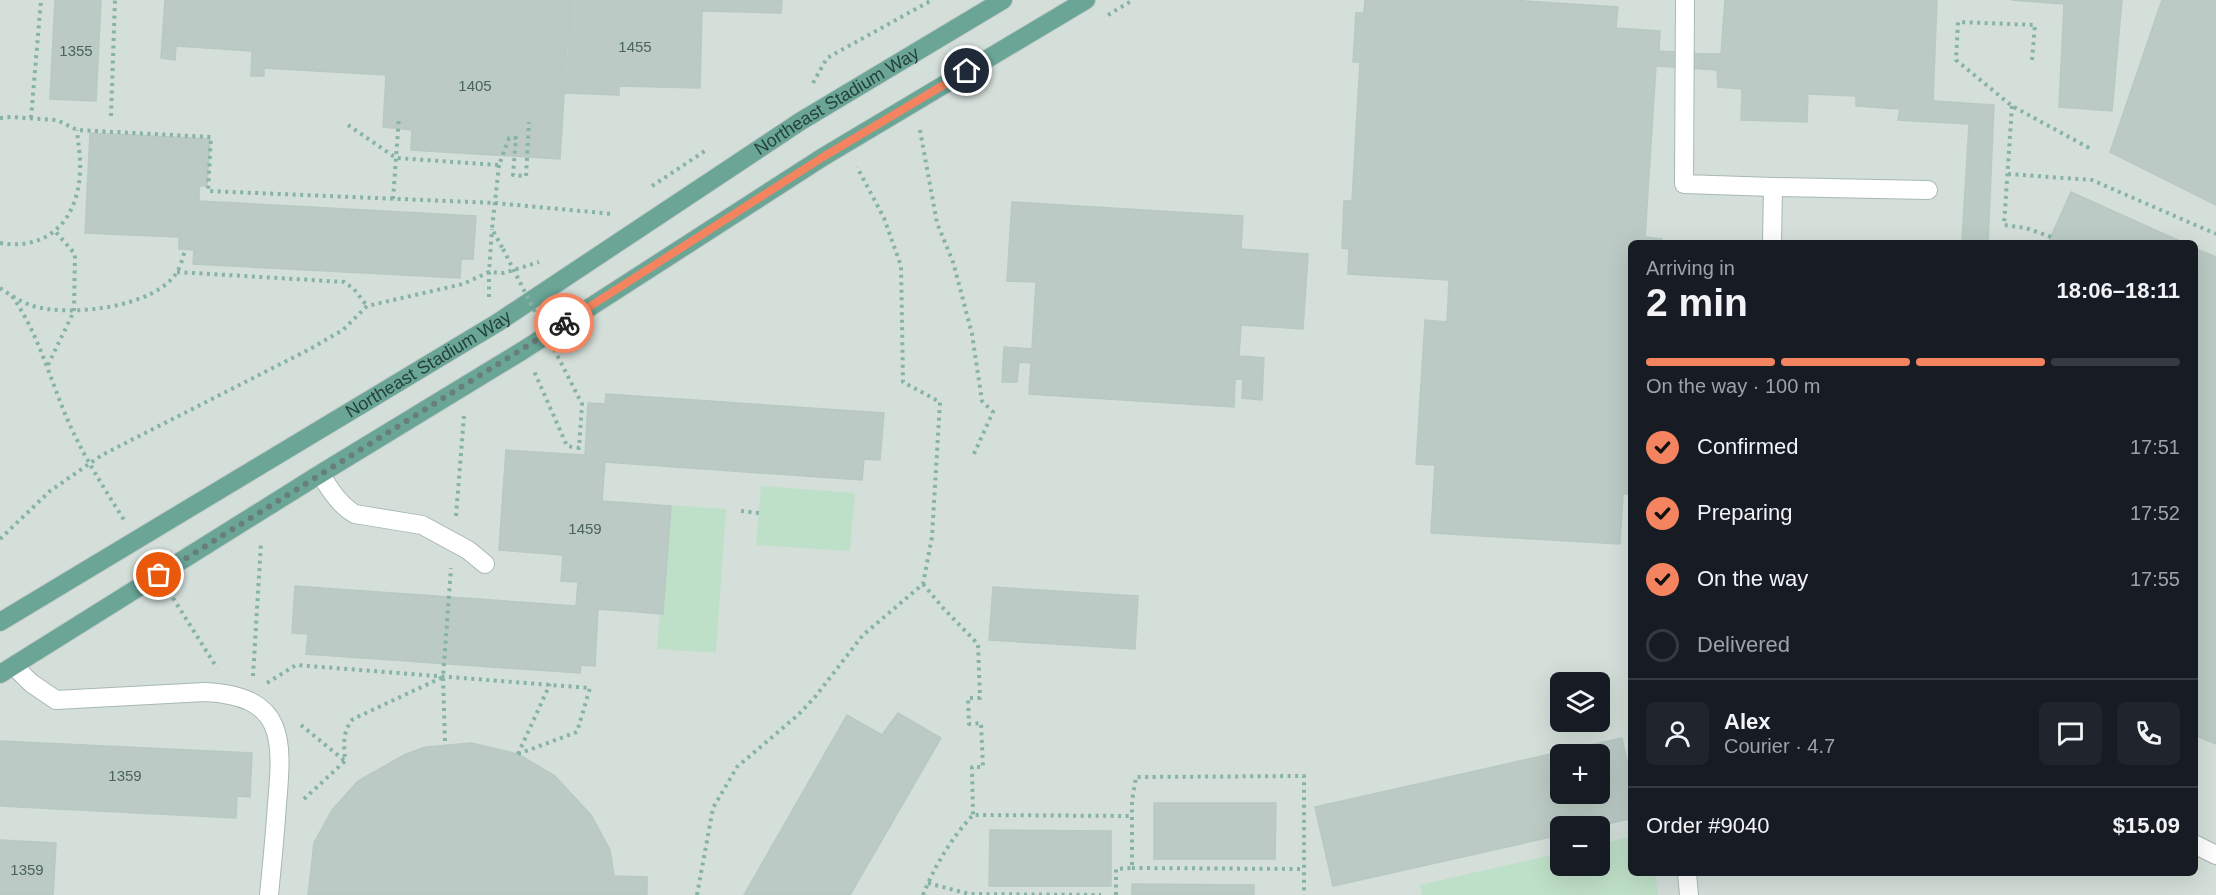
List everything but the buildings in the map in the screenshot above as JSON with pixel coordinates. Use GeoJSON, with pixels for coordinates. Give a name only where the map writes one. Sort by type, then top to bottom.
{"type":"FeatureCollection","features":[{"type":"Feature","properties":{"kind":"main road","name":"Northeast Stadium Way"},"geometry":{"type":"LineString","coordinates":[[0,622],[497,323],[801,121],[1003,0]]}},
{"type":"Feature","properties":{"kind":"main road","name":"Northeast Stadium Way"},"geometry":{"type":"LineString","coordinates":[[7,670],[320,474],[522,351],[823,157],[1086,0]]}},
{"type":"Feature","properties":{"kind":"lane"},"geometry":{"type":"LineString","coordinates":[[1685,0],[1684,184],[1928,190]]}},
{"type":"Feature","properties":{"kind":"lane"},"geometry":{"type":"LineString","coordinates":[[1772,240],[1773,187]]}},
{"type":"Feature","properties":{"kind":"lane"},"geometry":{"type":"LineString","coordinates":[[320,474],[341,503],[355,514],[422,525],[468,550],[485,564]]}},
{"type":"Feature","properties":{"kind":"lane"},"geometry":{"type":"LineString","coordinates":[[7,670],[56,700],[206,692],[226,693],[247,698],[265,712],[277,729],[281,766],[269,895]]}},
{"type":"Feature","properties":{"kind":"lane"},"geometry":{"type":"LineString","coordinates":[[2198,846],[2216,855]]}},
{"type":"Feature","properties":{"kind":"lane"},"geometry":{"type":"LineString","coordinates":[[1688,876],[1689,895]]}},
{"type":"Feature","properties":{"kind":"path"},"geometry":{"type":"LineString","coordinates":[[31,118],[41,0]]}},
{"type":"Feature","properties":{"kind":"path"},"geometry":{"type":"LineString","coordinates":[[111,116],[116,0]]}},
{"type":"Feature","properties":{"kind":"path"},"geometry":{"type":"LineString","coordinates":[[805,89],[813,84],[826,58],[932,0]]}},
{"type":"Feature","properties":{"kind":"path"},"geometry":{"type":"LineString","coordinates":[[2032,60],[2035,25],[1958,22],[1956,60],[2012,106],[2091,149]]}},
{"type":"Feature","properties":{"kind":"path"},"geometry":{"type":"LineString","coordinates":[[2012,106],[2004,225],[2026,228],[2051,237]]}},
{"type":"Feature","properties":{"kind":"path"},"geometry":{"type":"LineString","coordinates":[[393,200],[399,117]]}},
{"type":"Feature","properties":{"kind":"path"},"geometry":{"type":"LineString","coordinates":[[0,118],[57,120],[77,130],[211,137],[208,191],[495,203],[613,214],[606,219]]}},
{"type":"Feature","properties":{"kind":"path"},"geometry":{"type":"LineString","coordinates":[[490,301],[489,272],[499,165],[509,138],[516,138],[513,175],[526,176],[529,123]]}},
{"type":"Feature","properties":{"kind":"path"},"geometry":{"type":"LineString","coordinates":[[348,125],[396,158],[499,165]]}},
{"type":"Feature","properties":{"kind":"path"},"geometry":{"type":"LineString","coordinates":[[919,129],[937,223],[953,262],[972,334],[982,401],[993,412],[972,458]]}},
{"type":"Feature","properties":{"kind":"path"},"geometry":{"type":"LineString","coordinates":[[0,243],[44,240],[55,231],[74,206],[81,169],[77,130]]}},
{"type":"Feature","properties":{"kind":"path"},"geometry":{"type":"LineString","coordinates":[[651,187],[709,148]]}},
{"type":"Feature","properties":{"kind":"path"},"geometry":{"type":"LineString","coordinates":[[697,895],[713,808],[737,767],[809,703],[863,635],[923,584],[932,537],[940,402],[903,382],[901,266],[884,218],[857,167]]}},
{"type":"Feature","properties":{"kind":"path"},"geometry":{"type":"LineString","coordinates":[[2008,174],[2092,180],[2216,234]]}},
{"type":"Feature","properties":{"kind":"path"},"geometry":{"type":"LineString","coordinates":[[492,229],[582,404],[579,448],[567,446],[534,371]]}},
{"type":"Feature","properties":{"kind":"path"},"geometry":{"type":"LineString","coordinates":[[47,366],[74,311],[75,254],[55,231]]}},
{"type":"Feature","properties":{"kind":"path"},"geometry":{"type":"LineString","coordinates":[[0,288],[33,306],[82,311],[135,300],[158,290],[177,272],[185,250]]}},
{"type":"Feature","properties":{"kind":"path"},"geometry":{"type":"LineString","coordinates":[[0,540],[50,491],[89,464],[317,345],[343,330],[367,306],[464,284],[489,272],[504,273],[543,261]]}},
{"type":"Feature","properties":{"kind":"path"},"geometry":{"type":"LineString","coordinates":[[177,272],[344,282],[354,289],[367,306]]}},
{"type":"Feature","properties":{"kind":"path"},"geometry":{"type":"LineString","coordinates":[[12,296],[24,312],[89,464],[125,520]]}},
{"type":"Feature","properties":{"kind":"path"},"geometry":{"type":"LineString","coordinates":[[741,511],[759,513]]}},
{"type":"Feature","properties":{"kind":"path"},"geometry":{"type":"LineString","coordinates":[[253,679],[261,543]]}},
{"type":"Feature","properties":{"kind":"path"},"geometry":{"type":"LineString","coordinates":[[923,584],[978,644],[980,698],[968,698],[969,724],[981,723],[983,767],[972,767],[974,815]]}},
{"type":"Feature","properties":{"kind":"path"},"geometry":{"type":"LineString","coordinates":[[173,598],[220,672]]}},
{"type":"Feature","properties":{"kind":"path"},"geometry":{"type":"LineString","coordinates":[[266,684],[296,665],[550,684],[590,688],[577,732],[518,754],[550,684]]}},
{"type":"Feature","properties":{"kind":"path"},"geometry":{"type":"LineString","coordinates":[[443,677],[445,741]]}},
{"type":"Feature","properties":{"kind":"path"},"geometry":{"type":"LineString","coordinates":[[299,804],[345,761],[344,736],[347,726],[353,719],[443,677]]}},
{"type":"Feature","properties":{"kind":"path"},"geometry":{"type":"LineString","coordinates":[[294,718],[345,761]]}},
{"type":"Feature","properties":{"kind":"path"},"geometry":{"type":"LineString","coordinates":[[1132,868],[1132,816],[1136,777],[1304,776],[1304,895]]}},
{"type":"Feature","properties":{"kind":"path"},"geometry":{"type":"LineString","coordinates":[[923,895],[941,859],[965,824],[974,815],[1132,816]]}},
{"type":"Feature","properties":{"kind":"path"},"geometry":{"type":"LineString","coordinates":[[1116,895],[1116,869],[1304,869]]}},
{"type":"Feature","properties":{"kind":"path"},"geometry":{"type":"LineString","coordinates":[[928,883],[969,894],[1101,895]]}},
{"type":"Feature","properties":{"kind":"shaded area"},"geometry":{"type":"Polygon","coordinates":[[[0,0],[2216,0],[2216,895],[0,895],[0,0]]]}},
{"type":"Feature","properties":{"kind":"green space"},"geometry":{"type":"Polygon","coordinates":[[[761,486],[855,493],[850,551],[756,545],[761,486]]]}},
{"type":"Feature","properties":{"kind":"green space"},"geometry":{"type":"Polygon","coordinates":[[[668,505],[726,509],[716,653],[657,649],[668,505]]]}},
{"type":"Feature","properties":{"kind":"green space"},"geometry":{"type":"Polygon","coordinates":[[[1628,837],[1628,876],[1655,876],[1658,895],[1422,895],[1420,885],[1550,855],[1550,876],[1610,876],[1610,842],[1628,837]]]}},
{"type":"Feature","properties":{"kind":"way so far"},"geometry":{"type":"LineString","coordinates":[[159,575],[564,323]]}},
{"type":"Feature","properties":{"kind":"route"},"geometry":{"type":"LineString","coordinates":[[564,323],[823,157],[967,71]]}}]}
